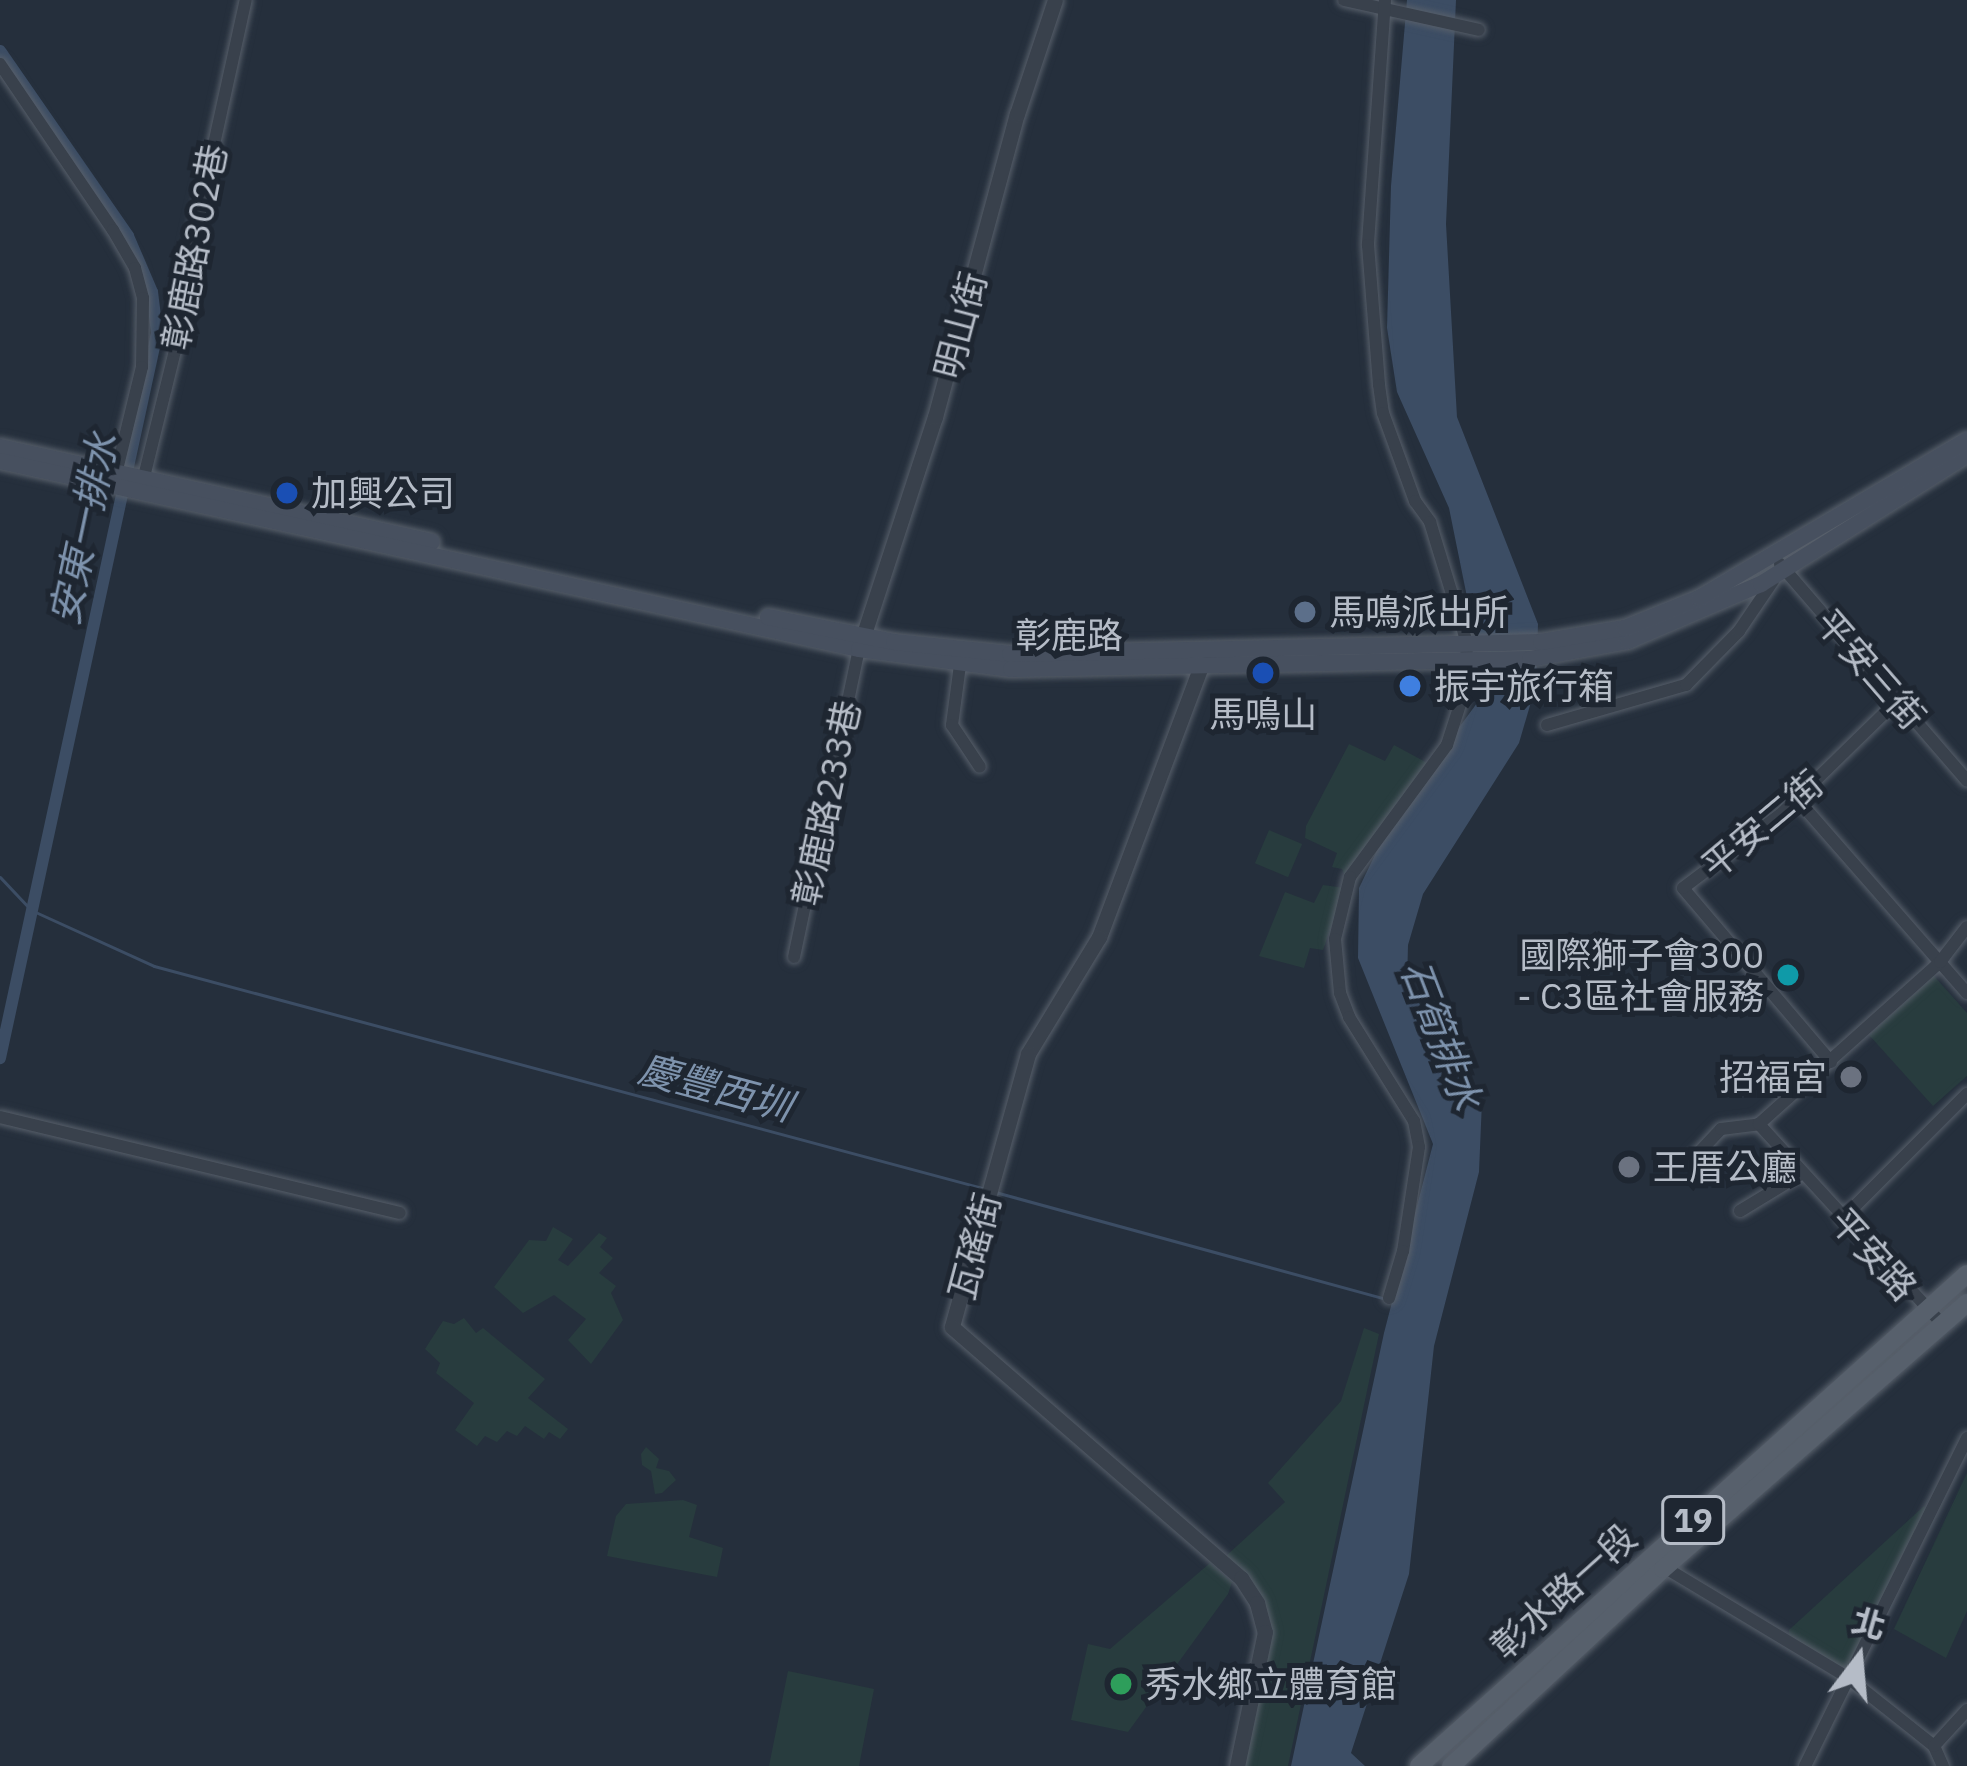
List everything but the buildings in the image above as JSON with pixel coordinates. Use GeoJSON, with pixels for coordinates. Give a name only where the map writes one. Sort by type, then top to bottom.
{"type":"FeatureCollection","features":[{"type":"Feature","properties":{"kind":"main road","name":"彰鹿路"},"geometry":{"type":"LineString","coordinates":[[1779,563],[1967,440]]}},
{"type":"Feature","properties":{"kind":"main road"},"geometry":{"type":"LineString","coordinates":[[0,446],[115,480]]}},
{"type":"Feature","properties":{"kind":"main road","name":"彰鹿路"},"geometry":{"type":"LineString","coordinates":[[115,480],[960,665],[1235,649],[1529,650],[1625,628],[1779,563],[1967,455]]}},
{"type":"Feature","properties":{"kind":"main road"},"geometry":{"type":"LineString","coordinates":[[0,461],[115,480]]}},
{"type":"Feature","properties":{"kind":"main road","name":"彰鹿路"},"geometry":{"type":"LineString","coordinates":[[860,642],[1010,662],[1201,666],[1470,651]]}},
{"type":"Feature","properties":{"kind":"main road","name":"彰水路一段"},"geometry":{"type":"LineString","coordinates":[[1451,1766],[1658,1562],[1967,1274]]}},
{"type":"Feature","properties":{"kind":"main road","name":"彰水路一段"},"geometry":{"type":"LineString","coordinates":[[1419,1766],[1967,1303]]}},
{"type":"Feature","properties":{"kind":"street","name":"彰鹿路302巷"},"geometry":{"type":"LineString","coordinates":[[141,486],[175,351],[178,308],[245,0]]}},
{"type":"Feature","properties":{"kind":"street","name":"明山街"},"geometry":{"type":"LineString","coordinates":[[860,642],[935,417],[1017,114],[1055,0]]}},
{"type":"Feature","properties":{"kind":"street"},"geometry":{"type":"LineString","coordinates":[[1344,0],[1384,4],[1479,30]]}},
{"type":"Feature","properties":{"kind":"street"},"geometry":{"type":"LineString","coordinates":[[1384,4],[1368,245],[1379,385],[1383,413],[1415,501],[1430,522],[1470,651],[1465,689],[1447,745],[1358,864],[1335,940],[1340,993],[1349,1016],[1414,1121],[1419,1147],[1417,1182],[1389,1298]]}},
{"type":"Feature","properties":{"kind":"street"},"geometry":{"type":"LineString","coordinates":[[0,64],[135,268],[143,298],[142,367],[115,480]]}},
{"type":"Feature","properties":{"kind":"street"},"geometry":{"type":"LineString","coordinates":[[1547,725],[1686,685],[1738,631],[1779,563]]}},
{"type":"Feature","properties":{"kind":"street","name":"平安三街"},"geometry":{"type":"LineString","coordinates":[[1779,563],[1967,781]]}},
{"type":"Feature","properties":{"kind":"street","name":"彰鹿路233巷"},"geometry":{"type":"LineString","coordinates":[[794,957],[860,642]]}},
{"type":"Feature","properties":{"kind":"street"},"geometry":{"type":"LineString","coordinates":[[1201,666],[1235,649]]}},
{"type":"Feature","properties":{"kind":"street"},"geometry":{"type":"LineString","coordinates":[[960,665],[952,725],[980,767]]}},
{"type":"Feature","properties":{"kind":"street","name":"瓦磘街"},"geometry":{"type":"LineString","coordinates":[[1201,666],[1100,937],[1028,1054],[952,1327],[1249,1590],[1265,1632],[1237,1766]]}},
{"type":"Feature","properties":{"kind":"street","name":"平安二街"},"geometry":{"type":"LineString","coordinates":[[1831,1062],[1683,889],[1798,799],[1900,699]]}},
{"type":"Feature","properties":{"kind":"street"},"geometry":{"type":"LineString","coordinates":[[1798,799],[1967,993]]}},
{"type":"Feature","properties":{"kind":"street"},"geometry":{"type":"LineString","coordinates":[[1690,1161],[1721,1129],[1760,1124],[1940,962],[1967,928]]}},
{"type":"Feature","properties":{"kind":"street"},"geometry":{"type":"LineString","coordinates":[[1842,1219],[1967,1094]]}},
{"type":"Feature","properties":{"kind":"street"},"geometry":{"type":"LineString","coordinates":[[0,1117],[400,1213]]}},
{"type":"Feature","properties":{"kind":"street","name":"平安路"},"geometry":{"type":"LineString","coordinates":[[1760,1124],[1943,1325]]}},
{"type":"Feature","properties":{"kind":"street"},"geometry":{"type":"LineString","coordinates":[[1739,1211],[1802,1174]]}},
{"type":"Feature","properties":{"kind":"street"},"geometry":{"type":"LineString","coordinates":[[1804,1766],[1967,1438]]}},
{"type":"Feature","properties":{"kind":"street"},"geometry":{"type":"LineString","coordinates":[[1658,1562],[1847,1677],[1934,1746],[1943,1766]]}},
{"type":"Feature","properties":{"kind":"street"},"geometry":{"type":"LineString","coordinates":[[1934,1746],[1967,1710]]}},
{"type":"Feature","properties":{"kind":"green space"},"geometry":{"type":"Polygon","coordinates":[[[1349,744],[1385,761],[1394,745],[1431,765],[1348,883],[1342,869],[1332,867],[1337,853],[1305,838],[1306,826],[1349,744]]]}},
{"type":"Feature","properties":{"kind":"green space"},"geometry":{"type":"Polygon","coordinates":[[[1269,830],[1302,844],[1288,877],[1255,863],[1269,830]]]}},
{"type":"Feature","properties":{"kind":"green space"},"geometry":{"type":"Polygon","coordinates":[[[1323,885],[1345,888],[1323,950],[1310,948],[1304,968],[1259,956],[1285,892],[1314,903],[1323,885]]]}},
{"type":"Feature","properties":{"kind":"green space"},"geometry":{"type":"Polygon","coordinates":[[[1934,976],[1967,1013],[1967,1076],[1933,1106],[1869,1035],[1934,976]]]}},
{"type":"Feature","properties":{"kind":"green space"},"geometry":{"type":"Polygon","coordinates":[[[553,1227],[573,1239],[558,1260],[568,1266],[599,1233],[607,1238],[600,1247],[613,1258],[599,1273],[616,1286],[611,1293],[623,1320],[591,1364],[568,1340],[586,1319],[554,1295],[523,1313],[494,1287],[529,1240],[546,1241],[553,1227]]]}},
{"type":"Feature","properties":{"kind":"green space"},"geometry":{"type":"Polygon","coordinates":[[[464,1318],[476,1333],[483,1328],[545,1379],[528,1398],[568,1429],[560,1439],[549,1432],[544,1439],[525,1426],[517,1436],[507,1431],[497,1442],[485,1436],[477,1446],[455,1430],[474,1403],[436,1373],[440,1363],[425,1349],[443,1321],[454,1324],[464,1318]]]}},
{"type":"Feature","properties":{"kind":"green space"},"geometry":{"type":"Polygon","coordinates":[[[1364,1328],[1379,1334],[1288,1766],[1243,1766],[1270,1637],[1226,1556],[1285,1502],[1268,1483],[1341,1401],[1364,1328]]]}},
{"type":"Feature","properties":{"kind":"green space"},"geometry":{"type":"Polygon","coordinates":[[[646,1447],[659,1459],[656,1468],[669,1471],[676,1480],[662,1493],[655,1494],[651,1471],[642,1465],[646,1447]]]}},
{"type":"Feature","properties":{"kind":"green space"},"geometry":{"type":"Polygon","coordinates":[[[1967,1473],[1967,1611],[1946,1658],[1894,1629],[1967,1473]]]}},
{"type":"Feature","properties":{"kind":"green space"},"geometry":{"type":"Polygon","coordinates":[[[683,1500],[697,1505],[689,1537],[723,1548],[717,1577],[607,1556],[616,1516],[626,1504],[683,1500]]]}},
{"type":"Feature","properties":{"kind":"green space"},"geometry":{"type":"Polygon","coordinates":[[[1924,1506],[1926,1511],[1850,1667],[1843,1670],[1789,1641],[1789,1630],[1924,1506]]]}},
{"type":"Feature","properties":{"kind":"green space","name":"秀水鄉立體育館"},"geometry":{"type":"Polygon","coordinates":[[[1210,1563],[1232,1582],[1228,1594],[1128,1732],[1071,1720],[1088,1644],[1110,1649],[1210,1563]]]}},
{"type":"Feature","properties":{"kind":"green space"},"geometry":{"type":"Polygon","coordinates":[[[788,1671],[874,1689],[859,1766],[769,1766],[788,1671]]]}},
{"type":"Feature","properties":{"kind":"water"},"geometry":{"type":"Polygon","coordinates":[[[1407,0],[1456,0],[1446,224],[1457,417],[1538,624],[1536,685],[1519,743],[1423,894],[1408,945],[1407,984],[1482,1101],[1479,1172],[1434,1346],[1409,1574],[1351,1753],[1365,1766],[1291,1766],[1384,1333],[1433,1144],[1358,958],[1359,888],[1394,815],[1486,691],[1449,508],[1397,392],[1387,328],[1391,186],[1407,0]]]}},
{"type":"Feature","properties":{"kind":"waterway","name":"安東一排水"},"geometry":{"type":"LineString","coordinates":[[0,51],[128,236],[152,292],[157,333],[0,1058]]}},
{"type":"Feature","properties":{"kind":"waterway","name":"慶豐西圳"},"geometry":{"type":"LineString","coordinates":[[0,877],[31,910],[154,966],[986,1189]]}},
{"type":"Feature","properties":{"kind":"waterway","name":"慶豐西圳"},"geometry":{"type":"LineString","coordinates":[[995,1192],[1385,1299]]}},
{"type":"Feature","properties":{"kind":"place","name":"加興公司"},"geometry":{"type":"Point","coordinates":[287,493]}},
{"type":"Feature","properties":{"kind":"place","name":"馬鳴派出所"},"geometry":{"type":"Point","coordinates":[1305,612]}},
{"type":"Feature","properties":{"kind":"place","name":"馬鳴山"},"geometry":{"type":"Point","coordinates":[1263,673]}},
{"type":"Feature","properties":{"kind":"place","name":"振宇旅行箱"},"geometry":{"type":"Point","coordinates":[1410,686]}},
{"type":"Feature","properties":{"kind":"place","name":"國際獅子會300 - C3區社會服務"},"geometry":{"type":"Point","coordinates":[1788,975]}},
{"type":"Feature","properties":{"kind":"place","name":"招福宮"},"geometry":{"type":"Point","coordinates":[1851,1077]}},
{"type":"Feature","properties":{"kind":"place","name":"王厝公廳"},"geometry":{"type":"Point","coordinates":[1629,1167]}},
{"type":"Feature","properties":{"kind":"place","name":"秀水鄉立體育館"},"geometry":{"type":"Point","coordinates":[1121,1684]}},
{"type":"Feature","properties":{"kind":"water label","name":"石筍排水"},"geometry":{"type":"Point","coordinates":[1441,1035]}}]}
